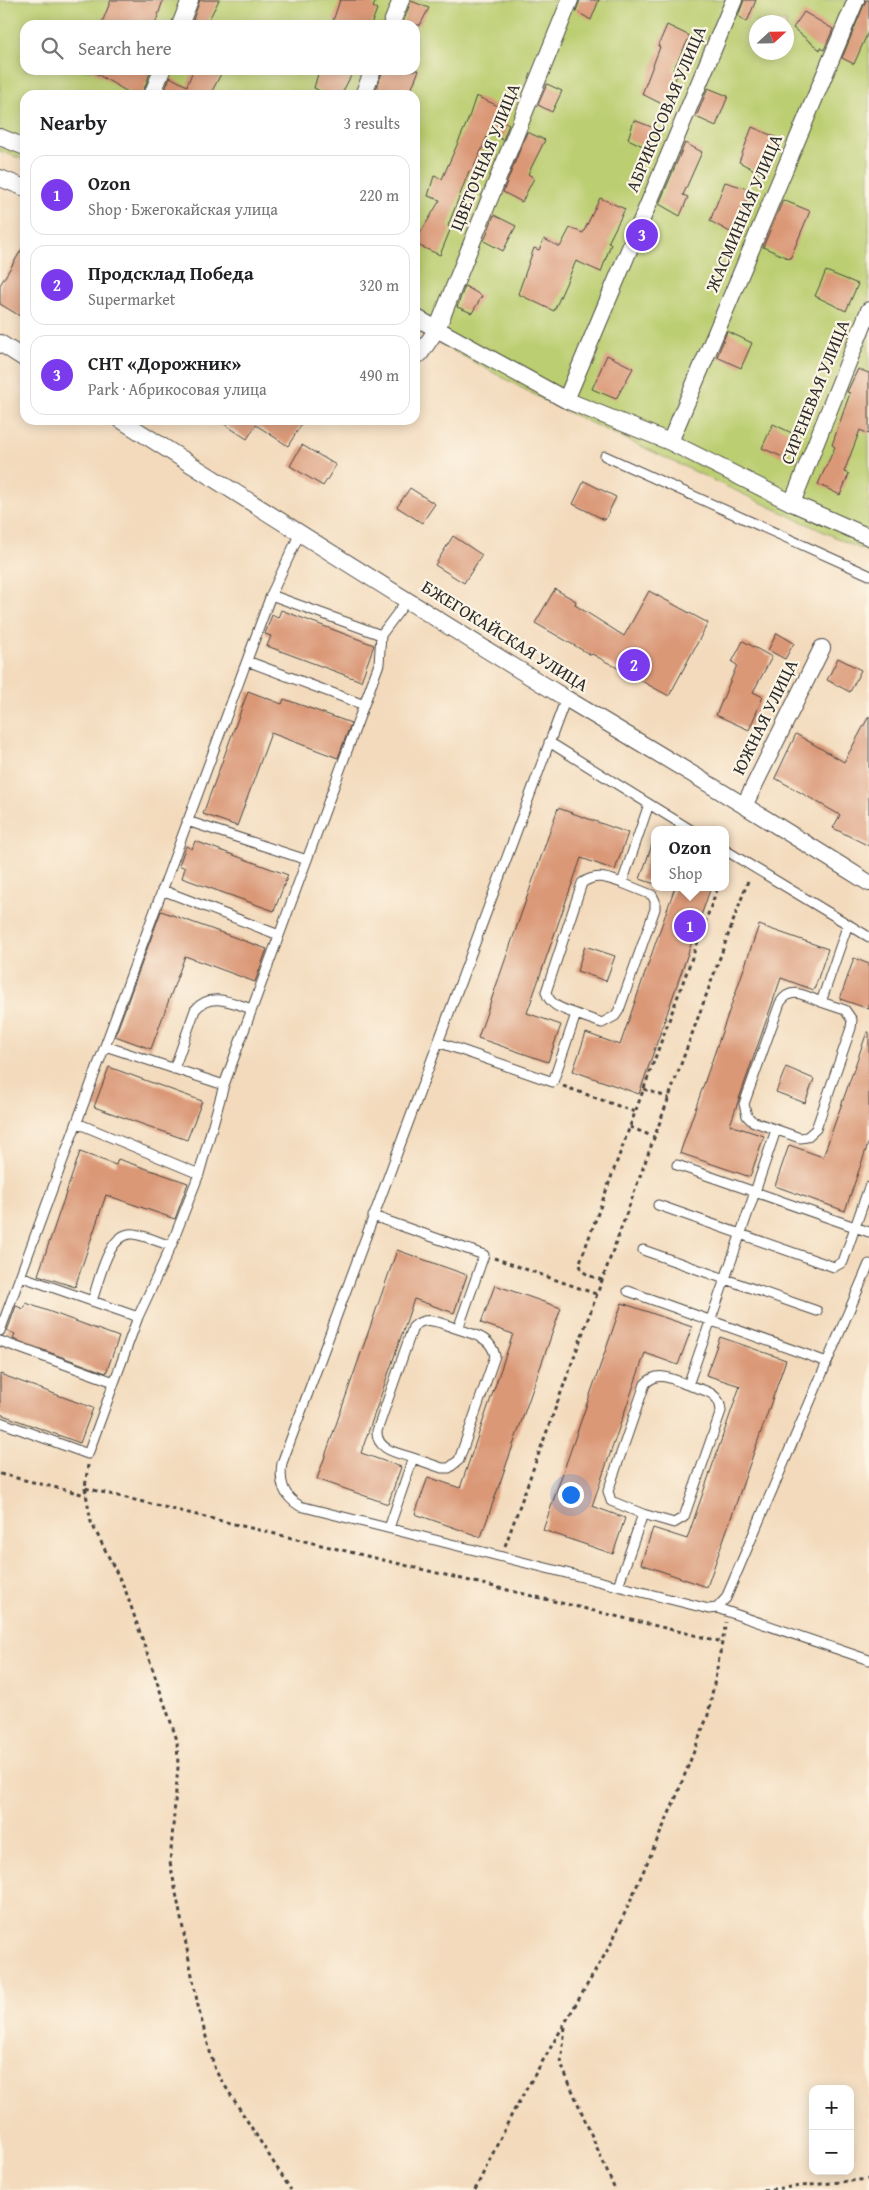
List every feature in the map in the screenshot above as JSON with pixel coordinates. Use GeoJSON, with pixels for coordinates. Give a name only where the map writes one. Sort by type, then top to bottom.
{"type":"FeatureCollection","features":[{"type":"Feature","properties":{"kind":"street"},"geometry":{"type":"LineString","coordinates":[[182,20],[190,0]]}},
{"type":"Feature","properties":{"kind":"street"},"geometry":{"type":"LineString","coordinates":[[393,20],[401,0]]}},
{"type":"Feature","properties":{"kind":"street","name":"ЦВЕТОЧНАЯ УЛИЦА"},"geometry":{"type":"LineString","coordinates":[[420,354],[437,329],[570,0]]}},
{"type":"Feature","properties":{"kind":"street","name":"АБРИКОСОВАЯ УЛИЦА"},"geometry":{"type":"LineString","coordinates":[[566,400],[734,0]]}},
{"type":"Feature","properties":{"kind":"street","name":"ЖАСМИННАЯ УЛИЦА"},"geometry":{"type":"LineString","coordinates":[[670,442],[856,0]]}},
{"type":"Feature","properties":{"kind":"street"},"geometry":{"type":"LineString","coordinates":[[154,90],[160,75]]}},
{"type":"Feature","properties":{"kind":"street"},"geometry":{"type":"LineString","coordinates":[[365,90],[371,75]]}},
{"type":"Feature","properties":{"kind":"street"},"geometry":{"type":"LineString","coordinates":[[0,137],[20,145]]}},
{"type":"Feature","properties":{"kind":"street"},"geometry":{"type":"LineString","coordinates":[[0,178],[20,186]]}},
{"type":"Feature","properties":{"kind":"street","name":"СИРЕНЕВАЯ УЛИЦА"},"geometry":{"type":"LineString","coordinates":[[795,496],[869,310]]}},
{"type":"Feature","properties":{"kind":"street"},"geometry":{"type":"LineString","coordinates":[[420,320],[566,400],[795,496],[869,537]]}},
{"type":"Feature","properties":{"kind":"street"},"geometry":{"type":"LineString","coordinates":[[0,343],[20,356]]}},
{"type":"Feature","properties":{"kind":"street","name":"БЖЕГОКАЙСКАЯ УЛИЦА"},"geometry":{"type":"LineString","coordinates":[[129,425],[300,534],[566,698],[745,804],[869,882]]}},
{"type":"Feature","properties":{"kind":"street","name":"ЮЖНАЯ УЛИЦА"},"geometry":{"type":"LineString","coordinates":[[745,804],[822,648]]}},
{"type":"Feature","properties":{"kind":"lane"},"geometry":{"type":"LineString","coordinates":[[605,456],[869,574]]}},
{"type":"Feature","properties":{"kind":"lane"},"geometry":{"type":"LineString","coordinates":[[0,1331],[271,595],[300,534]]}},
{"type":"Feature","properties":{"kind":"lane"},"geometry":{"type":"LineString","coordinates":[[271,595],[381,635]]}},
{"type":"Feature","properties":{"kind":"lane"},"geometry":{"type":"LineString","coordinates":[[0,1422],[88,1454],[138,1317],[171,1246],[199,1174],[224,1085],[379,664],[381,635],[408,600]]}},
{"type":"Feature","properties":{"kind":"lane"},"geometry":{"type":"LineString","coordinates":[[247,661],[364,705]]}},
{"type":"Feature","properties":{"kind":"lane"},"geometry":{"type":"LineString","coordinates":[[566,698],[282,1463],[280,1476],[282,1488],[287,1496],[300,1506],[710,1609],[717,1608],[869,1660]]}},
{"type":"Feature","properties":{"kind":"lane"},"geometry":{"type":"LineString","coordinates":[[549,742],[685,826]]}},
{"type":"Feature","properties":{"kind":"lane"},"geometry":{"type":"LineString","coordinates":[[622,883],[649,804]]}},
{"type":"Feature","properties":{"kind":"lane"},"geometry":{"type":"LineString","coordinates":[[188,821],[307,860]]}},
{"type":"Feature","properties":{"kind":"lane"},"geometry":{"type":"LineString","coordinates":[[729,852],[869,937]]}},
{"type":"Feature","properties":{"kind":"lane"},"geometry":{"type":"LineString","coordinates":[[595,876],[622,883],[652,896],[655,902],[654,909],[619,1010],[615,1016],[602,1023],[558,1007],[548,1000],[546,992],[582,883],[595,876]]}},
{"type":"Feature","properties":{"kind":"lane"},"geometry":{"type":"LineString","coordinates":[[162,890],[279,935]]}},
{"type":"Feature","properties":{"kind":"lane"},"geometry":{"type":"LineString","coordinates":[[821,1002],[848,924]]}},
{"type":"Feature","properties":{"kind":"lane"},"geometry":{"type":"LineString","coordinates":[[796,993],[821,1002],[845,1010],[852,1020],[816,1129],[808,1137],[800,1138],[752,1121],[746,1116],[744,1104],[784,996],[796,993]]}},
{"type":"Feature","properties":{"kind":"lane"},"geometry":{"type":"LineString","coordinates":[[174,1069],[195,1010],[200,1003],[220,999],[252,1009]]}},
{"type":"Feature","properties":{"kind":"lane"},"geometry":{"type":"LineString","coordinates":[[438,1042],[552,1082],[576,1014]]}},
{"type":"Feature","properties":{"kind":"lane"},"geometry":{"type":"LineString","coordinates":[[105,1046],[224,1085]]}},
{"type":"Feature","properties":{"kind":"lane"},"geometry":{"type":"LineString","coordinates":[[77,1123],[199,1174]]}},
{"type":"Feature","properties":{"kind":"lane"},"geometry":{"type":"LineString","coordinates":[[688,1385],[776,1130]]}},
{"type":"Feature","properties":{"kind":"lane"},"geometry":{"type":"LineString","coordinates":[[677,1165],[869,1232]]}},
{"type":"Feature","properties":{"kind":"lane"},"geometry":{"type":"LineString","coordinates":[[658,1205],[834,1267],[843,1262],[869,1187]]}},
{"type":"Feature","properties":{"kind":"lane"},"geometry":{"type":"LineString","coordinates":[[373,1216],[484,1254],[458,1329]]}},
{"type":"Feature","properties":{"kind":"lane"},"geometry":{"type":"LineString","coordinates":[[92,1301],[111,1247],[117,1238],[125,1234],[135,1234],[171,1246]]}},
{"type":"Feature","properties":{"kind":"lane"},"geometry":{"type":"LineString","coordinates":[[643,1250],[817,1311]]}},
{"type":"Feature","properties":{"kind":"lane"},"geometry":{"type":"LineString","coordinates":[[717,1608],[726,1598],[869,1264]]}},
{"type":"Feature","properties":{"kind":"lane"},"geometry":{"type":"LineString","coordinates":[[20,1276],[138,1317]]}},
{"type":"Feature","properties":{"kind":"lane"},"geometry":{"type":"LineString","coordinates":[[628,1292],[827,1362]]}},
{"type":"Feature","properties":{"kind":"lane"},"geometry":{"type":"LineString","coordinates":[[424,1320],[432,1320],[458,1329],[486,1339],[494,1348],[495,1356],[459,1460],[449,1468],[442,1468],[387,1449],[379,1444],[377,1438],[380,1421],[413,1327],[424,1320]]}},
{"type":"Feature","properties":{"kind":"lane"},"geometry":{"type":"LineString","coordinates":[[0,1341],[114,1382]]}},
{"type":"Feature","properties":{"kind":"lane"},"geometry":{"type":"LineString","coordinates":[[661,1376],[712,1393],[720,1404],[721,1411],[684,1517],[674,1523],[643,1514],[611,1501],[608,1490],[645,1384],[650,1378],[661,1376]]}},
{"type":"Feature","properties":{"kind":"lane"},"geometry":{"type":"LineString","coordinates":[[389,1528],[413,1458]]}},
{"type":"Feature","properties":{"kind":"lane"},"geometry":{"type":"LineString","coordinates":[[618,1586],[643,1514]]}},
{"type":"Feature","properties":{"kind":"path"},"geometry":{"type":"LineString","coordinates":[[501,1556],[753,867]]}},
{"type":"Feature","properties":{"kind":"path"},"geometry":{"type":"LineString","coordinates":[[602,1280],[585,1274],[581,1270],[580,1262],[717,891]]}},
{"type":"Feature","properties":{"kind":"path"},"geometry":{"type":"LineString","coordinates":[[552,1082],[635,1112]]}},
{"type":"Feature","properties":{"kind":"path"},"geometry":{"type":"LineString","coordinates":[[644,1089],[669,1098]]}},
{"type":"Feature","properties":{"kind":"path"},"geometry":{"type":"LineString","coordinates":[[630,1127],[654,1137]]}},
{"type":"Feature","properties":{"kind":"path"},"geometry":{"type":"LineString","coordinates":[[484,1254],[597,1294]]}},
{"type":"Feature","properties":{"kind":"path"},"geometry":{"type":"LineString","coordinates":[[88,1454],[85,1488],[91,1522],[125,1589],[177,1740],[178,1767],[170,1862],[199,2011],[215,2070],[291,2190]]}},
{"type":"Feature","properties":{"kind":"path"},"geometry":{"type":"LineString","coordinates":[[0,1474],[86,1495]]}},
{"type":"Feature","properties":{"kind":"path"},"geometry":{"type":"LineString","coordinates":[[85,1488],[723,1642]]}},
{"type":"Feature","properties":{"kind":"path"},"geometry":{"type":"LineString","coordinates":[[475,2190],[512,2112],[611,1944],[675,1800],[708,1715],[726,1620],[717,1608]]}},
{"type":"Feature","properties":{"kind":"path"},"geometry":{"type":"LineString","coordinates":[[565,2024],[562,2064],[615,2190]]}},
{"type":"Feature","properties":{"kind":"path"},"geometry":{"type":"LineString","coordinates":[[763,2190],[869,2180]]}},
{"type":"Feature","properties":{"kind":"green space"},"geometry":{"type":"Polygon","coordinates":[[[0,0],[869,0],[869,553],[557,407],[420,333],[420,90],[20,90],[20,158],[0,151],[0,0]]]}},
{"type":"Feature","properties":{"kind":"building"},"geometry":{"type":"Polygon","coordinates":[[[111,0],[163,0],[157,20],[103,20],[111,0]]]}},
{"type":"Feature","properties":{"kind":"building"},"geometry":{"type":"Polygon","coordinates":[[[200,0],[219,0],[209,20],[193,20],[200,0]]]}},
{"type":"Feature","properties":{"kind":"building"},"geometry":{"type":"Polygon","coordinates":[[[340,0],[376,0],[373,7],[377,9],[373,20],[333,20],[340,0]]]}},
{"type":"Feature","properties":{"kind":"building"},"geometry":{"type":"Polygon","coordinates":[[[580,0],[599,0],[591,20],[576,11],[580,0]]]}},
{"type":"Feature","properties":{"kind":"building"},"geometry":{"type":"Polygon","coordinates":[[[744,0],[756,0],[747,22],[738,16],[744,0]]]}},
{"type":"Feature","properties":{"kind":"building"},"geometry":{"type":"Polygon","coordinates":[[[866,0],[869,0],[869,30],[854,64],[842,58],[866,0]]]}},
{"type":"Feature","properties":{"kind":"building"},"geometry":{"type":"Polygon","coordinates":[[[411,1],[429,8],[420,25],[420,20],[404,20],[411,1]]]}},
{"type":"Feature","properties":{"kind":"building"},"geometry":{"type":"Polygon","coordinates":[[[804,12],[833,29],[824,50],[820,48],[820,50],[794,29],[804,12]]]}},
{"type":"Feature","properties":{"kind":"building"},"geometry":{"type":"Polygon","coordinates":[[[667,25],[690,36],[673,70],[678,72],[666,106],[642,94],[667,25]]]}},
{"type":"Feature","properties":{"kind":"building"},"geometry":{"type":"Polygon","coordinates":[[[99,75],[149,75],[144,90],[124,90],[99,75]]]}},
{"type":"Feature","properties":{"kind":"building"},"geometry":{"type":"Polygon","coordinates":[[[191,75],[220,75],[213,90],[165,90],[170,77],[187,86],[191,75]]]}},
{"type":"Feature","properties":{"kind":"building"},"geometry":{"type":"Polygon","coordinates":[[[318,75],[351,75],[344,90],[318,90],[314,88],[318,75]]]}},
{"type":"Feature","properties":{"kind":"building"},"geometry":{"type":"Polygon","coordinates":[[[381,75],[417,75],[411,90],[376,90],[381,75]]]}},
{"type":"Feature","properties":{"kind":"building"},"geometry":{"type":"Polygon","coordinates":[[[547,84],[562,91],[552,112],[538,105],[547,84]]]}},
{"type":"Feature","properties":{"kind":"building"},"geometry":{"type":"Polygon","coordinates":[[[708,88],[728,96],[716,126],[696,117],[708,88]]]}},
{"type":"Feature","properties":{"kind":"building"},"geometry":{"type":"Polygon","coordinates":[[[476,96],[505,109],[500,120],[509,124],[503,140],[489,132],[472,172],[469,171],[448,226],[451,228],[440,255],[420,246],[420,234],[440,200],[428,196],[434,176],[442,179],[468,120],[476,96]]]}},
{"type":"Feature","properties":{"kind":"building"},"geometry":{"type":"Polygon","coordinates":[[[634,120],[654,128],[645,147],[628,139],[634,120]]]}},
{"type":"Feature","properties":{"kind":"building"},"geometry":{"type":"Polygon","coordinates":[[[752,127],[780,139],[762,174],[739,162],[752,127]]]}},
{"type":"Feature","properties":{"kind":"building"},"geometry":{"type":"Polygon","coordinates":[[[527,132],[545,140],[528,174],[534,178],[522,202],[503,192],[527,132]]]}},
{"type":"Feature","properties":{"kind":"building"},"geometry":{"type":"Polygon","coordinates":[[[685,143],[702,152],[683,195],[688,197],[680,216],[659,204],[685,143]]]}},
{"type":"Feature","properties":{"kind":"building"},"geometry":{"type":"Polygon","coordinates":[[[725,182],[752,190],[730,232],[710,221],[725,182]]]}},
{"type":"Feature","properties":{"kind":"building"},"geometry":{"type":"Polygon","coordinates":[[[600,198],[625,209],[608,243],[611,244],[601,272],[576,261],[554,311],[518,294],[534,248],[539,250],[544,239],[560,247],[570,228],[583,233],[600,198]]]}},
{"type":"Feature","properties":{"kind":"building"},"geometry":{"type":"Polygon","coordinates":[[[783,200],[810,211],[790,259],[763,247],[783,200]]]}},
{"type":"Feature","properties":{"kind":"building"},"geometry":{"type":"Polygon","coordinates":[[[494,215],[516,226],[503,251],[484,241],[494,215]]]}},
{"type":"Feature","properties":{"kind":"building"},"geometry":{"type":"Polygon","coordinates":[[[20,252],[20,316],[0,304],[0,285],[20,252]]]}},
{"type":"Feature","properties":{"kind":"building"},"geometry":{"type":"Polygon","coordinates":[[[826,271],[858,284],[846,311],[815,296],[826,271]]]}},
{"type":"Feature","properties":{"kind":"building"},"geometry":{"type":"Polygon","coordinates":[[[465,286],[482,296],[472,313],[457,307],[465,286]]]}},
{"type":"Feature","properties":{"kind":"building"},"geometry":{"type":"Polygon","coordinates":[[[727,331],[752,343],[741,368],[717,357],[727,331]]]}},
{"type":"Feature","properties":{"kind":"building"},"geometry":{"type":"Polygon","coordinates":[[[607,355],[633,368],[616,399],[592,389],[607,355]]]}},
{"type":"Feature","properties":{"kind":"building"},"geometry":{"type":"Polygon","coordinates":[[[858,369],[869,373],[869,434],[860,430],[844,472],[849,474],[840,495],[818,484],[835,447],[832,445],[850,393],[847,392],[858,369]]]}},
{"type":"Feature","properties":{"kind":"building"},"geometry":{"type":"Polygon","coordinates":[[[773,424],[796,435],[785,458],[762,448],[773,424]]]}},
{"type":"Feature","properties":{"kind":"building"},"geometry":{"type":"Polygon","coordinates":[[[226,425],[256,425],[247,439],[226,425]]]}},
{"type":"Feature","properties":{"kind":"building"},"geometry":{"type":"Polygon","coordinates":[[[256,425],[301,425],[288,446],[256,425]]]}},
{"type":"Feature","properties":{"kind":"building"},"geometry":{"type":"Polygon","coordinates":[[[302,445],[336,465],[323,486],[290,466],[302,445]]]}},
{"type":"Feature","properties":{"kind":"building"},"geometry":{"type":"Polygon","coordinates":[[[584,481],[616,497],[605,520],[573,504],[584,481]]]}},
{"type":"Feature","properties":{"kind":"building"},"geometry":{"type":"Polygon","coordinates":[[[410,488],[435,504],[422,523],[397,507],[410,488]]]}},
{"type":"Feature","properties":{"kind":"building"},"geometry":{"type":"Polygon","coordinates":[[[453,536],[482,555],[464,583],[435,565],[453,536]]]}},
{"type":"Feature","properties":{"kind":"building"},"geometry":{"type":"Polygon","coordinates":[[[555,589],[576,601],[575,605],[624,636],[649,591],[708,623],[669,696],[535,623],[555,589]]]}},
{"type":"Feature","properties":{"kind":"building"},"geometry":{"type":"Polygon","coordinates":[[[281,610],[374,645],[361,681],[267,646],[271,636],[265,634],[272,615],[278,618],[281,610]]]}},
{"type":"Feature","properties":{"kind":"building"},"geometry":{"type":"Polygon","coordinates":[[[777,633],[794,643],[785,659],[768,650],[777,633]]]}},
{"type":"Feature","properties":{"kind":"building"},"geometry":{"type":"Polygon","coordinates":[[[743,641],[772,657],[753,692],[763,697],[749,730],[716,715],[737,665],[732,662],[743,641]]]}},
{"type":"Feature","properties":{"kind":"building"},"geometry":{"type":"Polygon","coordinates":[[[838,658],[861,670],[850,692],[827,680],[838,658]]]}},
{"type":"Feature","properties":{"kind":"building"},"geometry":{"type":"Polygon","coordinates":[[[248,691],[282,704],[284,699],[351,723],[338,758],[271,733],[237,826],[203,814],[248,691]]]}},
{"type":"Feature","properties":{"kind":"building"},"geometry":{"type":"Polygon","coordinates":[[[869,716],[869,846],[833,828],[840,815],[775,778],[796,734],[844,762],[869,716]]]}},
{"type":"Feature","properties":{"kind":"building"},"geometry":{"type":"Polygon","coordinates":[[[558,808],[628,833],[615,870],[581,858],[527,1013],[561,1025],[548,1062],[478,1038],[558,808]]]}},
{"type":"Feature","properties":{"kind":"building"},"geometry":{"type":"Polygon","coordinates":[[[195,841],[288,875],[274,911],[182,878],[185,868],[179,865],[186,846],[192,849],[195,841]]]}},
{"type":"Feature","properties":{"kind":"building"},"geometry":{"type":"Polygon","coordinates":[[[651,848],[651,883],[640,879],[651,848]]]}},
{"type":"Feature","properties":{"kind":"building"},"geometry":{"type":"Polygon","coordinates":[[[674,891],[710,891],[639,1094],[573,1071],[586,1033],[620,1045],[674,891]]]}},
{"type":"Feature","properties":{"kind":"building"},"geometry":{"type":"Polygon","coordinates":[[[161,911],[267,949],[255,982],[185,956],[151,1049],[115,1036],[161,911]]]}},
{"type":"Feature","properties":{"kind":"building"},"geometry":{"type":"Polygon","coordinates":[[[759,925],[828,949],[814,990],[781,978],[730,1125],[764,1136],[750,1177],[680,1153],[759,925]]]}},
{"type":"Feature","properties":{"kind":"building"},"geometry":{"type":"Polygon","coordinates":[[[585,946],[615,956],[606,981],[577,971],[585,946]]]}},
{"type":"Feature","properties":{"kind":"building"},"geometry":{"type":"Polygon","coordinates":[[[854,958],[869,964],[869,1009],[840,999],[854,958]]]}},
{"type":"Feature","properties":{"kind":"building"},"geometry":{"type":"Polygon","coordinates":[[[867,1032],[869,1032],[869,1141],[845,1211],[775,1186],[789,1145],[823,1157],[867,1032]]]}},
{"type":"Feature","properties":{"kind":"building"},"geometry":{"type":"Polygon","coordinates":[[[109,1067],[202,1101],[187,1140],[94,1107],[109,1067]]]}},
{"type":"Feature","properties":{"kind":"building"},"geometry":{"type":"Polygon","coordinates":[[[786,1067],[814,1079],[805,1103],[776,1092],[786,1067]]]}},
{"type":"Feature","properties":{"kind":"building"},"geometry":{"type":"Polygon","coordinates":[[[80,1152],[116,1165],[118,1159],[188,1183],[175,1219],[106,1195],[75,1287],[38,1275],[80,1152]]]}},
{"type":"Feature","properties":{"kind":"building"},"geometry":{"type":"Polygon","coordinates":[[[397,1250],[467,1275],[454,1313],[414,1299],[361,1453],[401,1467],[388,1504],[317,1479],[397,1250]]]}},
{"type":"Feature","properties":{"kind":"building"},"geometry":{"type":"Polygon","coordinates":[[[495,1285],[561,1308],[481,1537],[415,1514],[428,1477],[460,1488],[513,1334],[481,1323],[495,1285]]]}},
{"type":"Feature","properties":{"kind":"building"},"geometry":{"type":"Polygon","coordinates":[[[26,1303],[119,1337],[106,1373],[13,1339],[15,1334],[7,1331],[16,1306],[24,1309],[26,1303]]]}},
{"type":"Feature","properties":{"kind":"building"},"geometry":{"type":"Polygon","coordinates":[[[622,1303],[692,1327],[678,1365],[645,1353],[592,1506],[625,1518],[613,1554],[543,1530],[622,1303]]]}},
{"type":"Feature","properties":{"kind":"building"},"geometry":{"type":"Polygon","coordinates":[[[720,1337],[786,1360],[707,1587],[641,1564],[653,1528],[687,1539],[740,1386],[706,1375],[720,1337]]]}},
{"type":"Feature","properties":{"kind":"building"},"geometry":{"type":"Polygon","coordinates":[[[0,1374],[93,1408],[80,1443],[0,1414],[0,1374]]]}},
{"type":"Feature","properties":{"kind":"place","name":"СНТ «Дорожник»"},"geometry":{"type":"Point","coordinates":[642,235]}},
{"type":"Feature","properties":{"kind":"place","name":"Продсклад Победа"},"geometry":{"type":"Point","coordinates":[634,665]}},
{"type":"Feature","properties":{"kind":"place","name":"Ozon"},"geometry":{"type":"Point","coordinates":[690,926]}}]}
